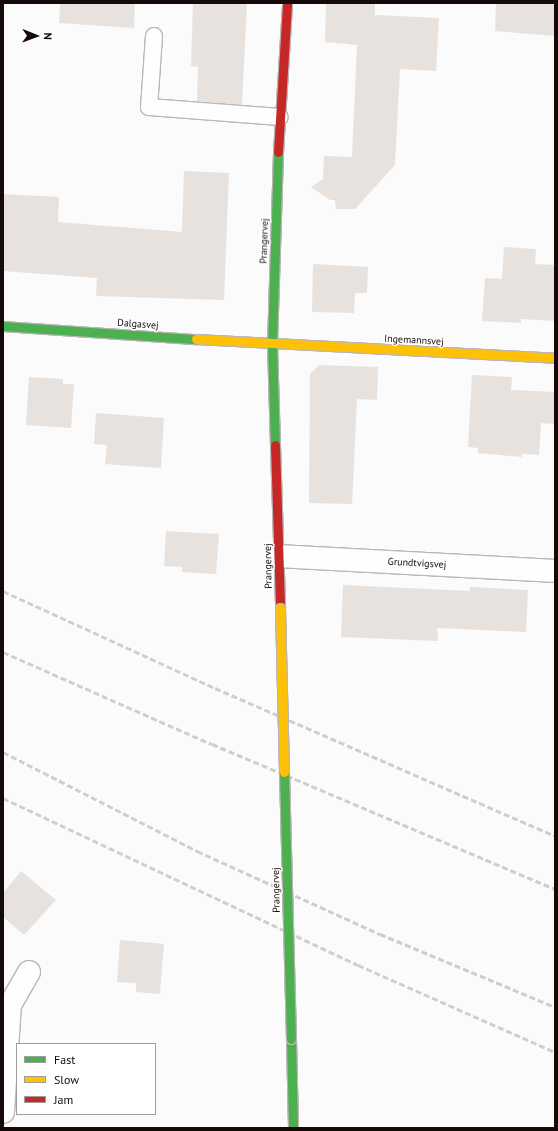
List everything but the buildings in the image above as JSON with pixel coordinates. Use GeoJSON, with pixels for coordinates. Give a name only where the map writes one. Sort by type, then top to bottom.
{"type":"FeatureCollection","features":[{"type":"Feature","properties":{"kind":"street","name":"Prangervej"},"geometry":{"type":"LineString","coordinates":[[287,3],[280,117],[272,344],[279,556],[293,1128]]}},
{"type":"Feature","properties":{"kind":"street","name":"Dalgasvej"},"geometry":{"type":"LineString","coordinates":[[3,326],[272,344]]}},
{"type":"Feature","properties":{"kind":"street","name":"Ingemannsvej"},"geometry":{"type":"LineString","coordinates":[[272,344],[555,358]]}},
{"type":"Feature","properties":{"kind":"street","name":"Grundtvigsvej"},"geometry":{"type":"LineString","coordinates":[[279,556],[555,571]]}},
{"type":"Feature","properties":{"kind":"street"},"geometry":{"type":"LineString","coordinates":[[3,1112],[10,1005],[29,972]]}},
{"type":"Feature","properties":{"kind":"lane"},"geometry":{"type":"LineString","coordinates":[[154,36],[149,107],[280,117]]}},
{"type":"Feature","properties":{"kind":"railway"},"geometry":{"type":"LineString","coordinates":[[3,591],[215,688],[555,836]]}},
{"type":"Feature","properties":{"kind":"railway"},"geometry":{"type":"LineString","coordinates":[[3,652],[212,744],[555,889]]}},
{"type":"Feature","properties":{"kind":"railway"},"geometry":{"type":"LineString","coordinates":[[3,752],[197,851],[380,934],[555,1007]]}},
{"type":"Feature","properties":{"kind":"railway"},"geometry":{"type":"LineString","coordinates":[[3,798],[358,965],[555,1052]]}},
{"type":"Feature","properties":{"kind":"traffic: fast"},"geometry":{"type":"LineString","coordinates":[[275,445],[272,344],[278,152]]}},
{"type":"Feature","properties":{"kind":"traffic: fast"},"geometry":{"type":"LineString","coordinates":[[3,326],[196,339]]}},
{"type":"Feature","properties":{"kind":"traffic: fast"},"geometry":{"type":"LineString","coordinates":[[284,772],[291,1039]]}},
{"type":"Feature","properties":{"kind":"traffic: fast"},"geometry":{"type":"LineString","coordinates":[[291,1039],[293,1128]]}},
{"type":"Feature","properties":{"kind":"traffic: slow"},"geometry":{"type":"LineString","coordinates":[[196,339],[555,358]]}},
{"type":"Feature","properties":{"kind":"traffic: slow"},"geometry":{"type":"LineString","coordinates":[[280,608],[284,772]]}},
{"type":"Feature","properties":{"kind":"traffic: jam"},"geometry":{"type":"LineString","coordinates":[[278,152],[287,3]]}},
{"type":"Feature","properties":{"kind":"traffic: jam"},"geometry":{"type":"LineString","coordinates":[[275,445],[280,608]]}}]}
